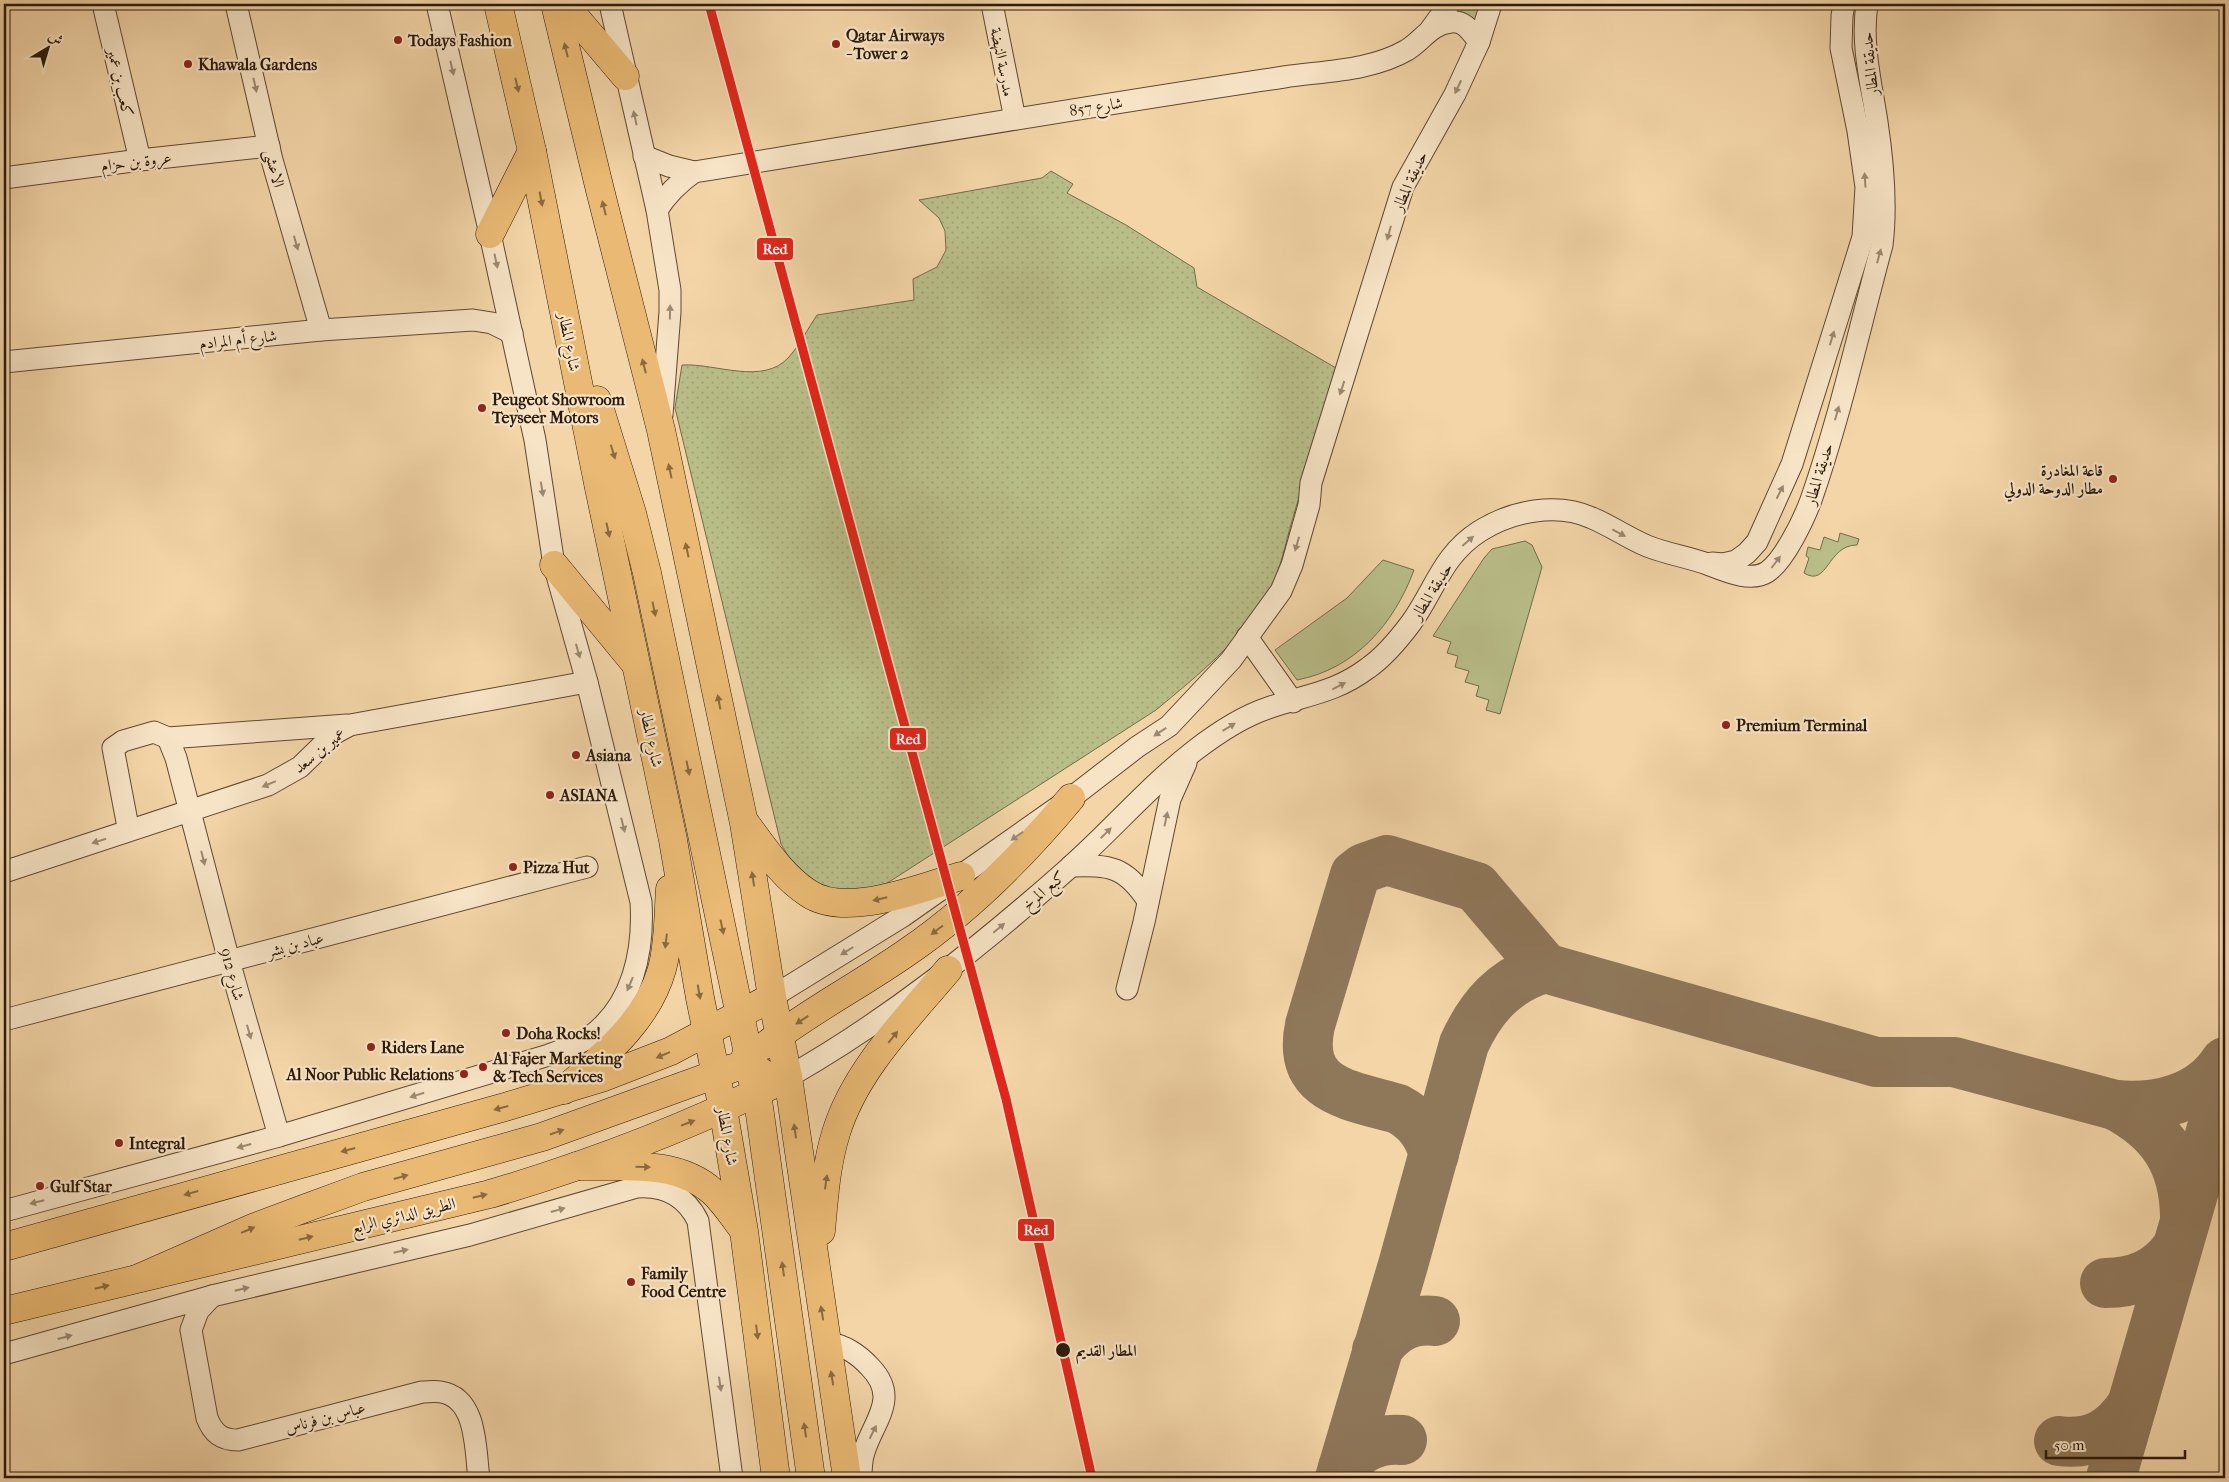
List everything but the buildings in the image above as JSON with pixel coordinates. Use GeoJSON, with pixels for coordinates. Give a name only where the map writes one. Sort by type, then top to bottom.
{"type":"FeatureCollection","features":[{"type":"Feature","properties":{"kind":"main road","name":"شارع المطار"},"geometry":{"type":"LineString","coordinates":[[498,4],[532,151],[673,840],[744,1231],[776,1478]]}},
{"type":"Feature","properties":{"kind":"main road"},"geometry":{"type":"LineString","coordinates":[[556,4],[600,190],[661,430],[744,823],[772,997],[788,1077],[847,1478]]}},
{"type":"Feature","properties":{"kind":"main road"},"geometry":{"type":"LineString","coordinates":[[564,4],[626,76]]}},
{"type":"Feature","properties":{"kind":"main road"},"geometry":{"type":"LineString","coordinates":[[490,234],[532,151]]}},
{"type":"Feature","properties":{"kind":"main road"},"geometry":{"type":"LineString","coordinates":[[552,255],[632,513],[647,573],[748,1059],[758,1092],[812,1478]]}},
{"type":"Feature","properties":{"kind":"main road"},"geometry":{"type":"LineString","coordinates":[[554,565],[636,665]]}},
{"type":"Feature","properties":{"kind":"main road"},"geometry":{"type":"LineString","coordinates":[[139,1278],[255,1227],[337,1196],[542,1137],[716,1075],[748,1059],[779,1036],[906,953],[952,919],[1021,856],[1071,798]]}},
{"type":"Feature","properties":{"kind":"main road"},"geometry":{"type":"LineString","coordinates":[[744,823],[790,878],[809,894],[826,900],[863,902],[961,876]]}},
{"type":"Feature","properties":{"kind":"main road"},"geometry":{"type":"LineString","coordinates":[[564,1090],[614,1046],[631,1027],[654,991],[662,968],[666,944],[673,840]]}},
{"type":"Feature","properties":{"kind":"main road"},"geometry":{"type":"LineString","coordinates":[[818,1283],[825,1183],[836,1131],[865,1073],[948,970]]}},
{"type":"Feature","properties":{"kind":"main road"},"geometry":{"type":"LineString","coordinates":[[4,1247],[564,1090],[646,1062],[707,1033],[772,997]]}},
{"type":"Feature","properties":{"kind":"main road"},"geometry":{"type":"LineString","coordinates":[[723,1109],[726,1087],[734,1074],[762,1042],[769,1027],[772,997]]}},
{"type":"Feature","properties":{"kind":"main road"},"geometry":{"type":"LineString","coordinates":[[707,1033],[718,1034],[728,1038],[757,1070],[766,1076],[773,1078],[788,1077]]}},
{"type":"Feature","properties":{"kind":"main road","name":"الطريق الدائري الرابع"},"geometry":{"type":"LineString","coordinates":[[4,1311],[490,1194],[577,1166],[723,1109],[788,1077]]}},
{"type":"Feature","properties":{"kind":"main road"},"geometry":{"type":"LineString","coordinates":[[577,1166],[653,1168],[675,1171],[690,1177],[715,1193],[744,1231]]}},
{"type":"Feature","properties":{"kind":"street","name":"كعب بن عمير"},"geometry":{"type":"LineString","coordinates":[[103,4],[140,160]]}},
{"type":"Feature","properties":{"kind":"street","name":"الاعشى"},"geometry":{"type":"LineString","coordinates":[[236,4],[269,146],[321,330]]}},
{"type":"Feature","properties":{"kind":"street"},"geometry":{"type":"LineString","coordinates":[[4,1211],[280,1136],[549,1055],[579,1044],[601,1028],[629,987],[640,953],[641,902],[587,682],[554,565],[535,440],[503,290],[437,4]]}},
{"type":"Feature","properties":{"kind":"street"},"geometry":{"type":"LineString","coordinates":[[610,4],[657,210],[670,290],[670,321],[661,430]]}},
{"type":"Feature","properties":{"kind":"street","name":"مدرسة النهضة"},"geometry":{"type":"LineString","coordinates":[[992,4],[1015,119]]}},
{"type":"Feature","properties":{"kind":"street"},"geometry":{"type":"LineString","coordinates":[[1431,28],[1449,4]]}},
{"type":"Feature","properties":{"kind":"street","name":"حديقة المطار"},"geometry":{"type":"LineString","coordinates":[[1247,637],[1281,591],[1292,565],[1309,505],[1310,484],[1350,362],[1403,187],[1455,94],[1479,42],[1490,4]]}},
{"type":"Feature","properties":{"kind":"street"},"geometry":{"type":"LineString","coordinates":[[1701,562],[1722,564],[1736,561],[1757,542],[1792,464],[1863,237],[1866,187],[1860,140],[1841,48],[1844,4]]}},
{"type":"Feature","properties":{"kind":"street","name":"حديقة المطار"},"geometry":{"type":"LineString","coordinates":[[1293,702],[1336,688],[1370,667],[1412,621],[1440,570],[1459,548],[1479,531],[1519,513],[1548,510],[1589,516],[1649,547],[1701,562],[1728,573],[1761,575],[1770,570],[1798,531],[1810,502],[1880,254],[1885,220],[1878,132],[1866,57],[1865,21],[1867,4]]}},
{"type":"Feature","properties":{"kind":"street","name":"شارع 857"},"geometry":{"type":"LineString","coordinates":[[644,156],[669,166],[694,172],[1176,93],[1370,65],[1407,50],[1431,28],[1451,22],[1460,22],[1467,27],[1479,42]]}},
{"type":"Feature","properties":{"kind":"street","name":"عروة بن حزام"},"geometry":{"type":"LineString","coordinates":[[4,178],[140,160],[269,146]]}},
{"type":"Feature","properties":{"kind":"street","name":"شارع 857"},"geometry":{"type":"LineString","coordinates":[[657,210],[679,182],[694,172]]}},
{"type":"Feature","properties":{"kind":"street"},"geometry":{"type":"LineString","coordinates":[[474,320],[503,290]]}},
{"type":"Feature","properties":{"kind":"street","name":"شارع أم المرادم"},"geometry":{"type":"LineString","coordinates":[[4,362],[321,330],[474,320],[492,323],[512,333]]}},
{"type":"Feature","properties":{"kind":"street"},"geometry":{"type":"LineString","coordinates":[[772,997],[894,921],[961,876],[1071,798],[1137,747],[1169,726],[1217,677],[1247,637],[1293,702]]}},
{"type":"Feature","properties":{"kind":"street","name":"عمير بن سعد"},"geometry":{"type":"LineString","coordinates":[[4,872],[268,785],[284,777],[314,755],[335,733],[350,725],[587,682]]}},
{"type":"Feature","properties":{"kind":"street","name":"كبع المرخ"},"geometry":{"type":"LineString","coordinates":[[788,1077],[867,1029],[948,970],[1071,866],[1190,754],[1238,722],[1267,708],[1293,702]]}},
{"type":"Feature","properties":{"kind":"street"},"geometry":{"type":"LineString","coordinates":[[128,827],[113,748],[123,741],[145,733],[154,732],[168,738],[350,725]]}},
{"type":"Feature","properties":{"kind":"street","name":"شارع 912"},"geometry":{"type":"LineString","coordinates":[[168,738],[176,758],[191,811],[229,961],[280,1136]]}},
{"type":"Feature","properties":{"kind":"street"},"geometry":{"type":"LineString","coordinates":[[1128,989],[1170,799],[1190,754]]}},
{"type":"Feature","properties":{"kind":"street"},"geometry":{"type":"LineString","coordinates":[[1071,866],[1099,865],[1117,870],[1132,880],[1148,901]]}},
{"type":"Feature","properties":{"kind":"street","name":"عباد بن بشر"},"geometry":{"type":"LineString","coordinates":[[4,1020],[587,867]]}},
{"type":"Feature","properties":{"kind":"street"},"geometry":{"type":"LineString","coordinates":[[4,1354],[212,1296],[470,1235],[637,1187],[663,1189],[680,1198],[694,1212],[700,1231],[732,1478]]}},
{"type":"Feature","properties":{"kind":"street"},"geometry":{"type":"LineString","coordinates":[[162,1311],[181,1320],[191,1330],[198,1311],[212,1296]]}},
{"type":"Feature","properties":{"kind":"street","name":"عباس بن فرناس"},"geometry":{"type":"LineString","coordinates":[[191,1330],[207,1418],[211,1429],[219,1437],[238,1440],[422,1392],[442,1392],[457,1399],[468,1412],[473,1430],[479,1478]]}},
{"type":"Feature","properties":{"kind":"street"},"geometry":{"type":"LineString","coordinates":[[827,1342],[846,1348],[856,1354],[873,1370],[882,1387],[883,1407],[863,1454],[860,1465],[861,1478]]}},
{"type":"Feature","properties":{"kind":"green space"},"geometry":{"type":"Polygon","coordinates":[[[1466,4],[1481,4],[1475,23],[1458,15],[1466,4]]]}},
{"type":"Feature","properties":{"kind":"green space"},"geometry":{"type":"Polygon","coordinates":[[[1051,171],[1073,184],[1067,193],[1126,225],[1194,268],[1197,287],[1336,368],[1280,565],[1270,589],[1259,607],[1234,640],[1204,670],[1156,710],[863,897],[836,895],[796,869],[781,844],[675,408],[682,365],[753,372],[766,370],[778,366],[789,357],[817,315],[914,300],[913,279],[937,267],[946,250],[945,231],[939,218],[919,200],[1042,178],[1051,171]]]}},
{"type":"Feature","properties":{"kind":"green space"},"geometry":{"type":"Polygon","coordinates":[[[1840,533],[1859,539],[1857,545],[1839,551],[1818,575],[1812,576],[1804,573],[1809,558],[1806,556],[1808,547],[1820,550],[1824,537],[1838,542],[1840,533]]]}},
{"type":"Feature","properties":{"kind":"green space"},"geometry":{"type":"Polygon","coordinates":[[[1525,541],[1532,545],[1542,567],[1500,714],[1486,710],[1489,700],[1476,696],[1479,686],[1465,682],[1469,671],[1455,667],[1458,656],[1447,653],[1451,642],[1433,636],[1484,558],[1492,549],[1525,541]]]}},
{"type":"Feature","properties":{"kind":"green space"},"geometry":{"type":"Polygon","coordinates":[[[1383,560],[1414,570],[1406,590],[1383,626],[1354,655],[1337,666],[1297,680],[1275,650],[1347,598],[1383,560]]]}},
{"type":"Feature","properties":{"kind":"taxiway"},"geometry":{"type":"LineString","coordinates":[[1434,1154],[1425,1133],[1411,1117],[1398,1109],[1345,1094],[1319,1077],[1311,1064],[1308,1047],[1310,1025],[1355,875],[1364,868],[1387,860],[1476,887],[1545,968]]}},
{"type":"Feature","properties":{"kind":"taxiway"},"geometry":{"type":"LineString","coordinates":[[1340,1478],[1403,1265],[1464,1044],[1486,1007],[1506,988],[1530,973],[1545,968],[1876,1062],[1954,1062],[2115,1105],[2146,1105],[2176,1099],[2203,1085],[2215,1075],[2225,1062]]}},
{"type":"Feature","properties":{"kind":"taxiway"},"geometry":{"type":"LineString","coordinates":[[2111,1478],[2225,1083]]}},
{"type":"Feature","properties":{"kind":"taxiway"},"geometry":{"type":"LineString","coordinates":[[2115,1105],[2146,1125],[2167,1150],[2175,1164],[2180,1179],[2184,1197],[2185,1216]]}},
{"type":"Feature","properties":{"kind":"taxiway"},"geometry":{"type":"LineString","coordinates":[[2105,1283],[2116,1283],[2145,1275],[2162,1264],[2176,1249]]}},
{"type":"Feature","properties":{"kind":"taxiway"},"geometry":{"type":"LineString","coordinates":[[1377,1350],[1388,1336],[1402,1326],[1417,1321],[1435,1321]]}},
{"type":"Feature","properties":{"kind":"taxiway"},"geometry":{"type":"LineString","coordinates":[[2059,1441],[2082,1441],[2101,1435],[2110,1430],[2132,1405]]}},
{"type":"Feature","properties":{"kind":"taxiway"},"geometry":{"type":"LineString","coordinates":[[1343,1468],[1355,1454],[1368,1445],[1376,1442],[1402,1440]]}},
{"type":"Feature","properties":{"kind":"transit line","name":"Red"},"geometry":{"type":"LineString","coordinates":[[709,4],[1006,1099],[1092,1478]]}},
{"type":"Feature","properties":{"kind":"place","name":"Todays Fashion"},"geometry":{"type":"Point","coordinates":[398,40]}},
{"type":"Feature","properties":{"kind":"place","name":"Qatar Airways - Tower 2"},"geometry":{"type":"Point","coordinates":[836,44]}},
{"type":"Feature","properties":{"kind":"place","name":"Khawala Gardens"},"geometry":{"type":"Point","coordinates":[188,64]}},
{"type":"Feature","properties":{"kind":"place","name":"Peugeot Showroom Teyseer Motors"},"geometry":{"type":"Point","coordinates":[482,408]}},
{"type":"Feature","properties":{"kind":"place","name":"قاعة المغادرة مطار الدوحة الدولي"},"geometry":{"type":"Point","coordinates":[2113,479]}},
{"type":"Feature","properties":{"kind":"place","name":"Premium Terminal"},"geometry":{"type":"Point","coordinates":[1726,725]}},
{"type":"Feature","properties":{"kind":"place","name":"Asiana"},"geometry":{"type":"Point","coordinates":[576,755]}},
{"type":"Feature","properties":{"kind":"place","name":"ASIANA"},"geometry":{"type":"Point","coordinates":[550,795]}},
{"type":"Feature","properties":{"kind":"place","name":"Pizza Hut"},"geometry":{"type":"Point","coordinates":[513,867]}},
{"type":"Feature","properties":{"kind":"place","name":"Doha Rocks!"},"geometry":{"type":"Point","coordinates":[506,1033]}},
{"type":"Feature","properties":{"kind":"place","name":"Riders Lane"},"geometry":{"type":"Point","coordinates":[371,1047]}},
{"type":"Feature","properties":{"kind":"place","name":"Al Fajer Marketing & Tech Services"},"geometry":{"type":"Point","coordinates":[483,1067]}},
{"type":"Feature","properties":{"kind":"place","name":"Al Noor Public Relations"},"geometry":{"type":"Point","coordinates":[464,1074]}},
{"type":"Feature","properties":{"kind":"place","name":"Integral"},"geometry":{"type":"Point","coordinates":[119,1143]}},
{"type":"Feature","properties":{"kind":"place","name":"Gulf Star"},"geometry":{"type":"Point","coordinates":[40,1186]}},
{"type":"Feature","properties":{"kind":"place","name":"Family Food Centre"},"geometry":{"type":"Point","coordinates":[631,1282]}},
{"type":"Feature","properties":{"kind":"place","name":"المطار القديم"},"geometry":{"type":"Point","coordinates":[1063,1350]}}]}
